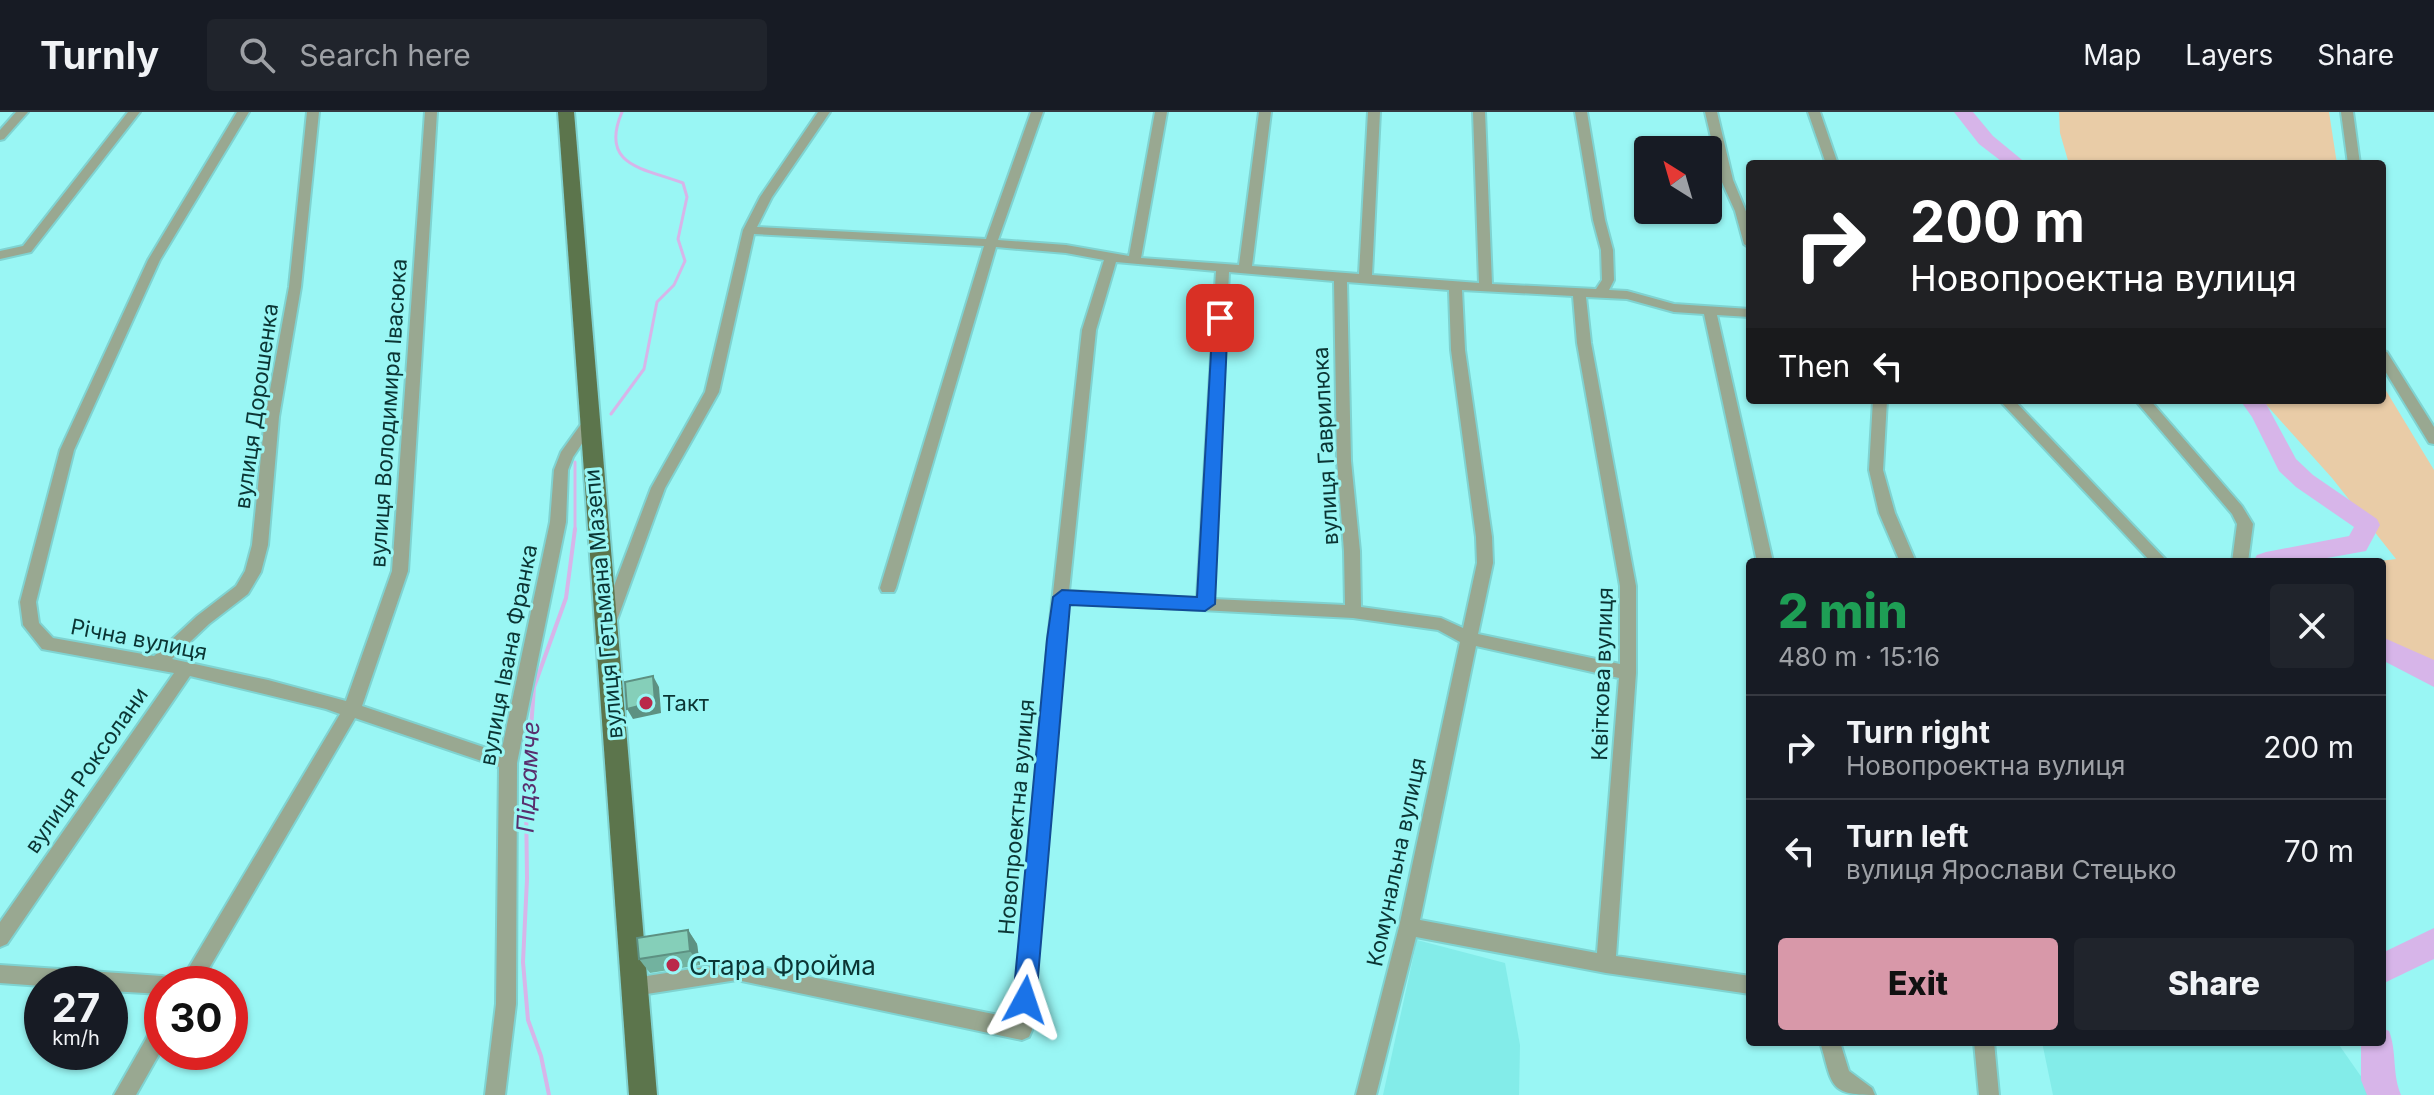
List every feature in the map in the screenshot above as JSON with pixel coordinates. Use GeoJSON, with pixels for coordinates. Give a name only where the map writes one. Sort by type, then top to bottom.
{"type":"FeatureCollection","features":[{"type":"Feature","properties":{"kind":"main road","name":"вулиця Гетьмана Мазепи"},"geometry":{"type":"LineString","coordinates":[[566,112],[643,1095]]}},
{"type":"Feature","properties":{"kind":"street"},"geometry":{"type":"LineString","coordinates":[[0,137],[22,112]]}},
{"type":"Feature","properties":{"kind":"street"},"geometry":{"type":"LineString","coordinates":[[0,255],[27,249],[134,112]]}},
{"type":"Feature","properties":{"kind":"street","name":"Річна вулиця"},"geometry":{"type":"LineString","coordinates":[[243,112],[154,260],[67,450],[28,602],[31,625],[48,644],[296,693],[508,763]]}},
{"type":"Feature","properties":{"kind":"street","name":"вулиця Дорошенка"},"geometry":{"type":"LineString","coordinates":[[157,664],[203,620],[242,590],[253,572],[260,545],[272,417],[295,287],[313,112]]}},
{"type":"Feature","properties":{"kind":"street","name":"вулиця Володимира Івасюка"},"geometry":{"type":"LineString","coordinates":[[200,966],[352,709],[400,571],[431,112]]}},
{"type":"Feature","properties":{"kind":"street"},"geometry":{"type":"LineString","coordinates":[[605,632],[658,488],[712,392],[749,230],[766,197],[824,112]]}},
{"type":"Feature","properties":{"kind":"street"},"geometry":{"type":"LineString","coordinates":[[888,588],[991,243],[1037,112]]}},
{"type":"Feature","properties":{"kind":"street"},"geometry":{"type":"LineString","coordinates":[[1134,261],[1161,112]]}},
{"type":"Feature","properties":{"kind":"street"},"geometry":{"type":"LineString","coordinates":[[1245,270],[1265,112]]}},
{"type":"Feature","properties":{"kind":"street"},"geometry":{"type":"LineString","coordinates":[[1365,279],[1374,112]]}},
{"type":"Feature","properties":{"kind":"street"},"geometry":{"type":"LineString","coordinates":[[1479,112],[1486,288]]}},
{"type":"Feature","properties":{"kind":"street"},"geometry":{"type":"LineString","coordinates":[[1581,112],[1607,250],[1608,280],[1600,294]]}},
{"type":"Feature","properties":{"kind":"street"},"geometry":{"type":"LineString","coordinates":[[1711,112],[1727,180],[1746,229]]}},
{"type":"Feature","properties":{"kind":"street"},"geometry":{"type":"LineString","coordinates":[[1814,112],[1831,160]]}},
{"type":"Feature","properties":{"kind":"street"},"geometry":{"type":"LineString","coordinates":[[2347,112],[2353,160]]}},
{"type":"Feature","properties":{"kind":"street"},"geometry":{"type":"LineString","coordinates":[[749,230],[991,243],[1066,249],[1134,261],[1340,278],[1627,295],[1674,308],[1746,313]]}},
{"type":"Feature","properties":{"kind":"street","name":"Новопроектна вулиця"},"geometry":{"type":"LineString","coordinates":[[634,987],[737,971],[1022,1030],[1056,639],[1089,330],[1111,258]]}},
{"type":"Feature","properties":{"kind":"street"},"geometry":{"type":"LineString","coordinates":[[1205,604],[1223,268]]}},
{"type":"Feature","properties":{"kind":"street","name":"вулиця Гаврилюка"},"geometry":{"type":"LineString","coordinates":[[1340,278],[1344,461],[1352,551],[1353,612]]}},
{"type":"Feature","properties":{"kind":"street","name":"Комунальна вулиця"},"geometry":{"type":"LineString","coordinates":[[1366,1095],[1409,927],[1485,563],[1458,350],[1455,286]]}},
{"type":"Feature","properties":{"kind":"street","name":"Квіткова вулиця"},"geometry":{"type":"LineString","coordinates":[[1579,293],[1582,332],[1628,586],[1628,673],[1606,964]]}},
{"type":"Feature","properties":{"kind":"street"},"geometry":{"type":"LineString","coordinates":[[1710,312],[1764,558]]}},
{"type":"Feature","properties":{"kind":"street"},"geometry":{"type":"LineString","coordinates":[[2386,361],[2434,439]]}},
{"type":"Feature","properties":{"kind":"street"},"geometry":{"type":"LineString","coordinates":[[1880,404],[1876,470],[1887,513],[1906,558]]}},
{"type":"Feature","properties":{"kind":"street"},"geometry":{"type":"LineString","coordinates":[[2010,404],[2156,558]]}},
{"type":"Feature","properties":{"kind":"street"},"geometry":{"type":"LineString","coordinates":[[2145,404],[2237,510],[2245,524],[2241,558]]}},
{"type":"Feature","properties":{"kind":"street","name":"вулиця Івана Франка"},"geometry":{"type":"LineString","coordinates":[[495,1095],[506,1004],[508,763],[558,522],[561,470],[574,443],[589,423]]}},
{"type":"Feature","properties":{"kind":"street"},"geometry":{"type":"LineString","coordinates":[[1062,597],[1353,612],[1441,624],[1467,638],[1628,673]]}},
{"type":"Feature","properties":{"kind":"street","name":"вулиця Роксолани"},"geometry":{"type":"LineString","coordinates":[[0,938],[185,670]]}},
{"type":"Feature","properties":{"kind":"street"},"geometry":{"type":"LineString","coordinates":[[1409,927],[1606,964],[1746,984]]}},
{"type":"Feature","properties":{"kind":"street"},"geometry":{"type":"LineString","coordinates":[[0,974],[144,984]]}},
{"type":"Feature","properties":{"kind":"street"},"geometry":{"type":"LineString","coordinates":[[1831,1046],[1841,1078],[1865,1095]]}},
{"type":"Feature","properties":{"kind":"street"},"geometry":{"type":"LineString","coordinates":[[1984,1046],[1989,1095]]}},
{"type":"Feature","properties":{"kind":"street"},"geometry":{"type":"LineString","coordinates":[[124,1095],[144,1061]]}},
{"type":"Feature","properties":{"kind":"shaded area"},"geometry":{"type":"Polygon","coordinates":[[[2059,112],[2329,112],[2336,160],[2068,160],[2060,133],[2059,112]]]}},
{"type":"Feature","properties":{"kind":"shaded area"},"geometry":{"type":"Polygon","coordinates":[[[2386,391],[2434,470],[2434,663],[2386,643],[2386,560],[2396,559],[2332,478],[2266,404],[2386,404],[2386,391]]]}},
{"type":"Feature","properties":{"kind":"shaded area"},"geometry":{"type":"Polygon","coordinates":[[[1417,940],[1505,963],[1520,1045],[1519,1095],[1383,1095],[1417,940]]]}},
{"type":"Feature","properties":{"kind":"shaded area"},"geometry":{"type":"Polygon","coordinates":[[[2043,1046],[2340,1046],[2374,1095],[2053,1095],[2043,1046]]]}},
{"type":"Feature","properties":{"kind":"building"},"geometry":{"type":"Polygon","coordinates":[[[653,676],[655,702],[627,709],[625,682],[653,676]]]}},
{"type":"Feature","properties":{"kind":"building"},"geometry":{"type":"Polygon","coordinates":[[[688,930],[690,951],[639,959],[637,938],[688,930]]]}},
{"type":"Feature","properties":{"kind":"waterway","name":"Підзамче"},"geometry":{"type":"LineString","coordinates":[[611,414],[644,369],[657,302],[674,285],[685,261],[678,239],[687,197],[683,183],[640,168],[621,154],[616,144],[616,130],[622,112]]}},
{"type":"Feature","properties":{"kind":"waterway"},"geometry":{"type":"LineString","coordinates":[[1963,112],[1986,140],[2012,160]]}},
{"type":"Feature","properties":{"kind":"waterway"},"geometry":{"type":"LineString","coordinates":[[2254,404],[2287,465],[2368,525],[2357,544],[2283,558]]}},
{"type":"Feature","properties":{"kind":"waterway","name":"Підзамче"},"geometry":{"type":"LineString","coordinates":[[575,462],[575,529]]}},
{"type":"Feature","properties":{"kind":"waterway","name":"Підзамче"},"geometry":{"type":"LineString","coordinates":[[549,1095],[541,1056],[528,1020],[523,962],[527,879],[526,797],[534,687],[566,598],[575,529]]}},
{"type":"Feature","properties":{"kind":"waterway"},"geometry":{"type":"LineString","coordinates":[[2386,650],[2423,666],[2434,676]]}},
{"type":"Feature","properties":{"kind":"waterway"},"geometry":{"type":"LineString","coordinates":[[2386,967],[2434,943]]}},
{"type":"Feature","properties":{"kind":"waterway"},"geometry":{"type":"LineString","coordinates":[[2377,1046],[2378,1080],[2384,1095]]}},
{"type":"Feature","properties":{"kind":"place","name":"Такт"},"geometry":{"type":"Point","coordinates":[646,703]}},
{"type":"Feature","properties":{"kind":"place","name":"Стара Фройма"},"geometry":{"type":"Point","coordinates":[673,965]}},
{"type":"Feature","properties":{"kind":"route"},"geometry":{"type":"LineString","coordinates":[[1025,1000],[1062,597],[1205,604],[1220,318]]}}]}
